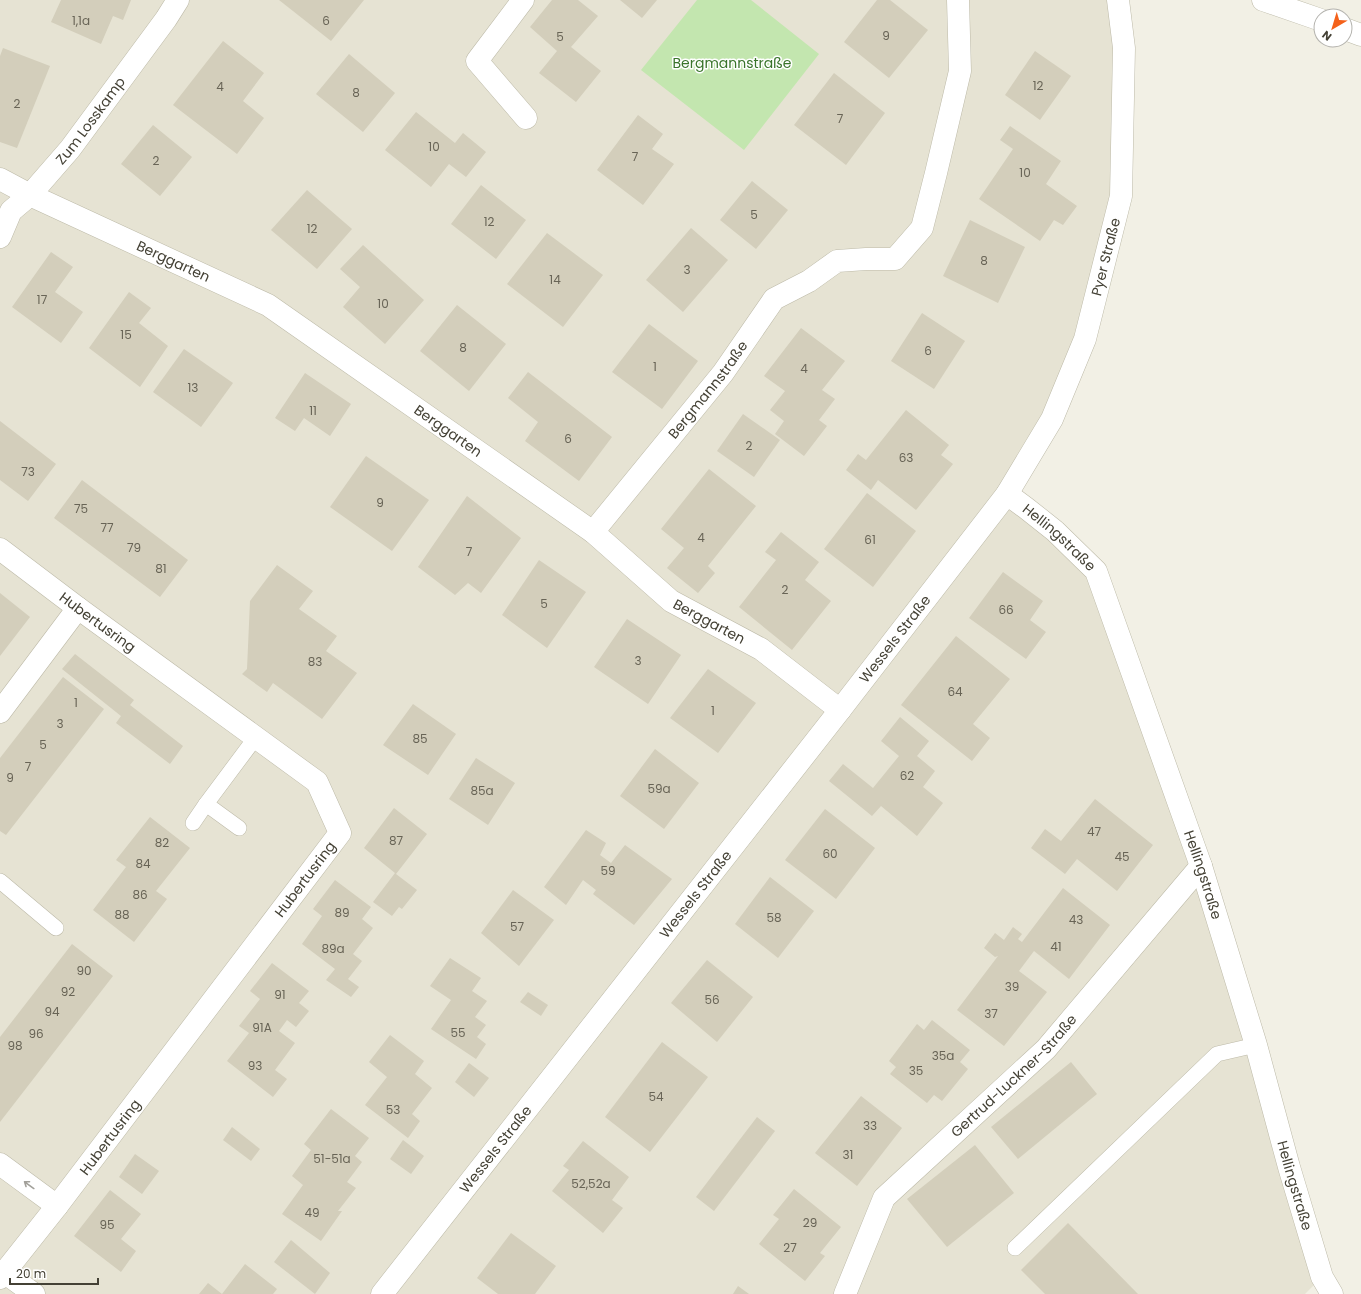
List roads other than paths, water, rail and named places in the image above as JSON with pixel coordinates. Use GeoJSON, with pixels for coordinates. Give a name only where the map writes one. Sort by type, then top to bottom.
{"type":"FeatureCollection","features":[{"type":"Feature","properties":{"kind":"street","name":"Zum Losskamp"},"geometry":{"type":"LineString","coordinates":[[0,237],[11,211],[30,195],[70,149],[166,19],[178,0]]}},
{"type":"Feature","properties":{"kind":"street"},"geometry":{"type":"LineString","coordinates":[[523,0],[477,61],[526,118]]}},
{"type":"Feature","properties":{"kind":"street","name":"Bergmannstraße"},"geometry":{"type":"LineString","coordinates":[[593,532],[724,373],[774,299],[809,282],[837,260],[895,260],[922,228],[960,71],[958,0]]}},
{"type":"Feature","properties":{"kind":"street","name":"Pyer Straße"},"geometry":{"type":"LineString","coordinates":[[1007,494],[1052,419],[1085,339],[1121,196],[1124,48],[1118,0]]}},
{"type":"Feature","properties":{"kind":"street"},"geometry":{"type":"LineString","coordinates":[[1263,0],[1313,17]]}},
{"type":"Feature","properties":{"kind":"street","name":"Berggarten"},"geometry":{"type":"LineString","coordinates":[[0,179],[30,195],[268,305],[593,532],[671,601],[761,650],[840,710]]}},
{"type":"Feature","properties":{"kind":"street","name":"Wessels Straße"},"geometry":{"type":"LineString","coordinates":[[382,1294],[840,710],[1007,494]]}},
{"type":"Feature","properties":{"kind":"street","name":"Hellingstraße"},"geometry":{"type":"LineString","coordinates":[[1007,494],[1055,531],[1096,571],[1201,866],[1256,1046],[1289,1167],[1322,1277],[1332,1294]]}},
{"type":"Feature","properties":{"kind":"street","name":"Hubertusring"},"geometry":{"type":"LineString","coordinates":[[0,549],[78,608],[317,782],[340,833],[57,1206],[2,1275],[34,1294]]}},
{"type":"Feature","properties":{"kind":"street"},"geometry":{"type":"LineString","coordinates":[[0,712],[78,608]]}},
{"type":"Feature","properties":{"kind":"street","name":"Gertrud-Luckner-Straße"},"geometry":{"type":"LineString","coordinates":[[845,1294],[884,1198],[1046,1049],[1201,866]]}},
{"type":"Feature","properties":{"kind":"street"},"geometry":{"type":"LineString","coordinates":[[0,1164],[57,1206]]}},
{"type":"Feature","properties":{"kind":"lane"},"geometry":{"type":"LineString","coordinates":[[193,823],[256,737]]}},
{"type":"Feature","properties":{"kind":"lane"},"geometry":{"type":"LineString","coordinates":[[206,804],[238,828]]}},
{"type":"Feature","properties":{"kind":"lane"},"geometry":{"type":"LineString","coordinates":[[0,881],[56,928]]}},
{"type":"Feature","properties":{"kind":"lane"},"geometry":{"type":"LineString","coordinates":[[1015,1248],[1217,1054],[1256,1046]]}}]}
